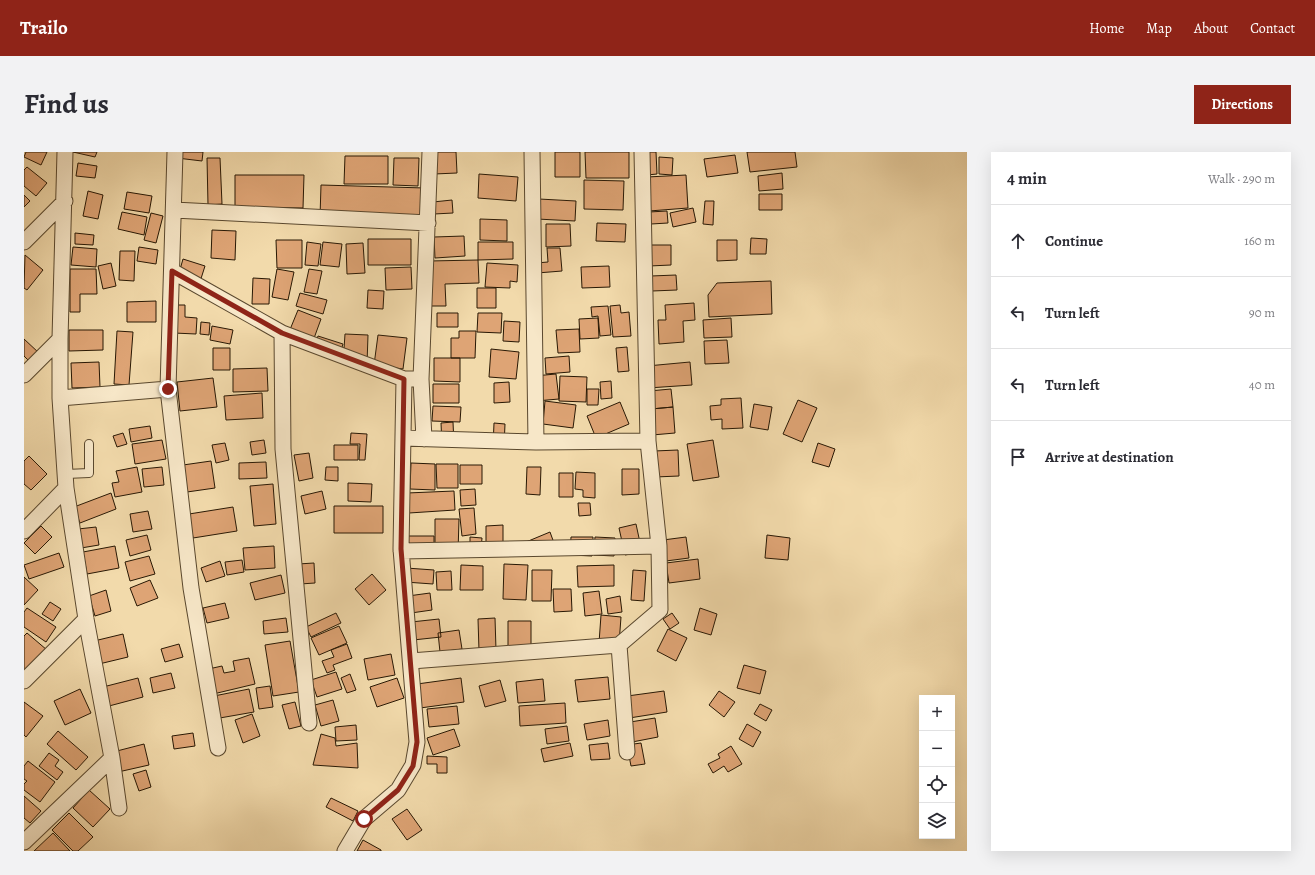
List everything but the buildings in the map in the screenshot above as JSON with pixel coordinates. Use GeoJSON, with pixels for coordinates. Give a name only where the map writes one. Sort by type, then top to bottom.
{"type":"FeatureCollection","features":[{"type":"Feature","properties":{"kind":"street"},"geometry":{"type":"LineString","coordinates":[[66,152],[60,339],[60,398],[66,481],[86,619],[120,808]]}},
{"type":"Feature","properties":{"kind":"street"},"geometry":{"type":"LineString","coordinates":[[175,152],[168,389],[192,588],[218,748]]}},
{"type":"Feature","properties":{"kind":"street"},"geometry":{"type":"LineString","coordinates":[[424,439],[421,379],[430,152]]}},
{"type":"Feature","properties":{"kind":"street"},"geometry":{"type":"LineString","coordinates":[[532,152],[536,442]]}},
{"type":"Feature","properties":{"kind":"street"},"geometry":{"type":"LineString","coordinates":[[411,661],[619,645],[660,610],[659,546],[648,441],[642,152]]}},
{"type":"Feature","properties":{"kind":"street"},"geometry":{"type":"LineString","coordinates":[[24,242],[65,201]]}},
{"type":"Feature","properties":{"kind":"street"},"geometry":{"type":"LineString","coordinates":[[174,210],[428,223]]}},
{"type":"Feature","properties":{"kind":"street"},"geometry":{"type":"LineString","coordinates":[[172,271],[282,333],[404,379],[421,379]]}},
{"type":"Feature","properties":{"kind":"street"},"geometry":{"type":"LineString","coordinates":[[282,333],[283,449],[309,723]]}},
{"type":"Feature","properties":{"kind":"street"},"geometry":{"type":"LineString","coordinates":[[24,375],[60,339]]}},
{"type":"Feature","properties":{"kind":"street"},"geometry":{"type":"LineString","coordinates":[[345,851],[364,819],[398,790],[413,766],[417,742],[401,551],[404,379]]}},
{"type":"Feature","properties":{"kind":"street"},"geometry":{"type":"LineString","coordinates":[[60,398],[168,389]]}},
{"type":"Feature","properties":{"kind":"street"},"geometry":{"type":"LineString","coordinates":[[403,438],[536,442],[648,441]]}},
{"type":"Feature","properties":{"kind":"street"},"geometry":{"type":"LineString","coordinates":[[24,531],[66,481]]}},
{"type":"Feature","properties":{"kind":"street"},"geometry":{"type":"LineString","coordinates":[[401,551],[659,546]]}},
{"type":"Feature","properties":{"kind":"street"},"geometry":{"type":"LineString","coordinates":[[24,681],[86,619]]}},
{"type":"Feature","properties":{"kind":"street"},"geometry":{"type":"LineString","coordinates":[[619,645],[628,752]]}},
{"type":"Feature","properties":{"kind":"street"},"geometry":{"type":"LineString","coordinates":[[24,842],[112,758]]}},
{"type":"Feature","properties":{"kind":"lane"},"geometry":{"type":"LineString","coordinates":[[66,481],[89,473],[89,444]]}},
{"type":"Feature","properties":{"kind":"route"},"geometry":{"type":"LineString","coordinates":[[168,389],[172,271],[282,333],[404,379],[401,549],[417,742],[413,766],[398,790],[364,819]]}}]}
